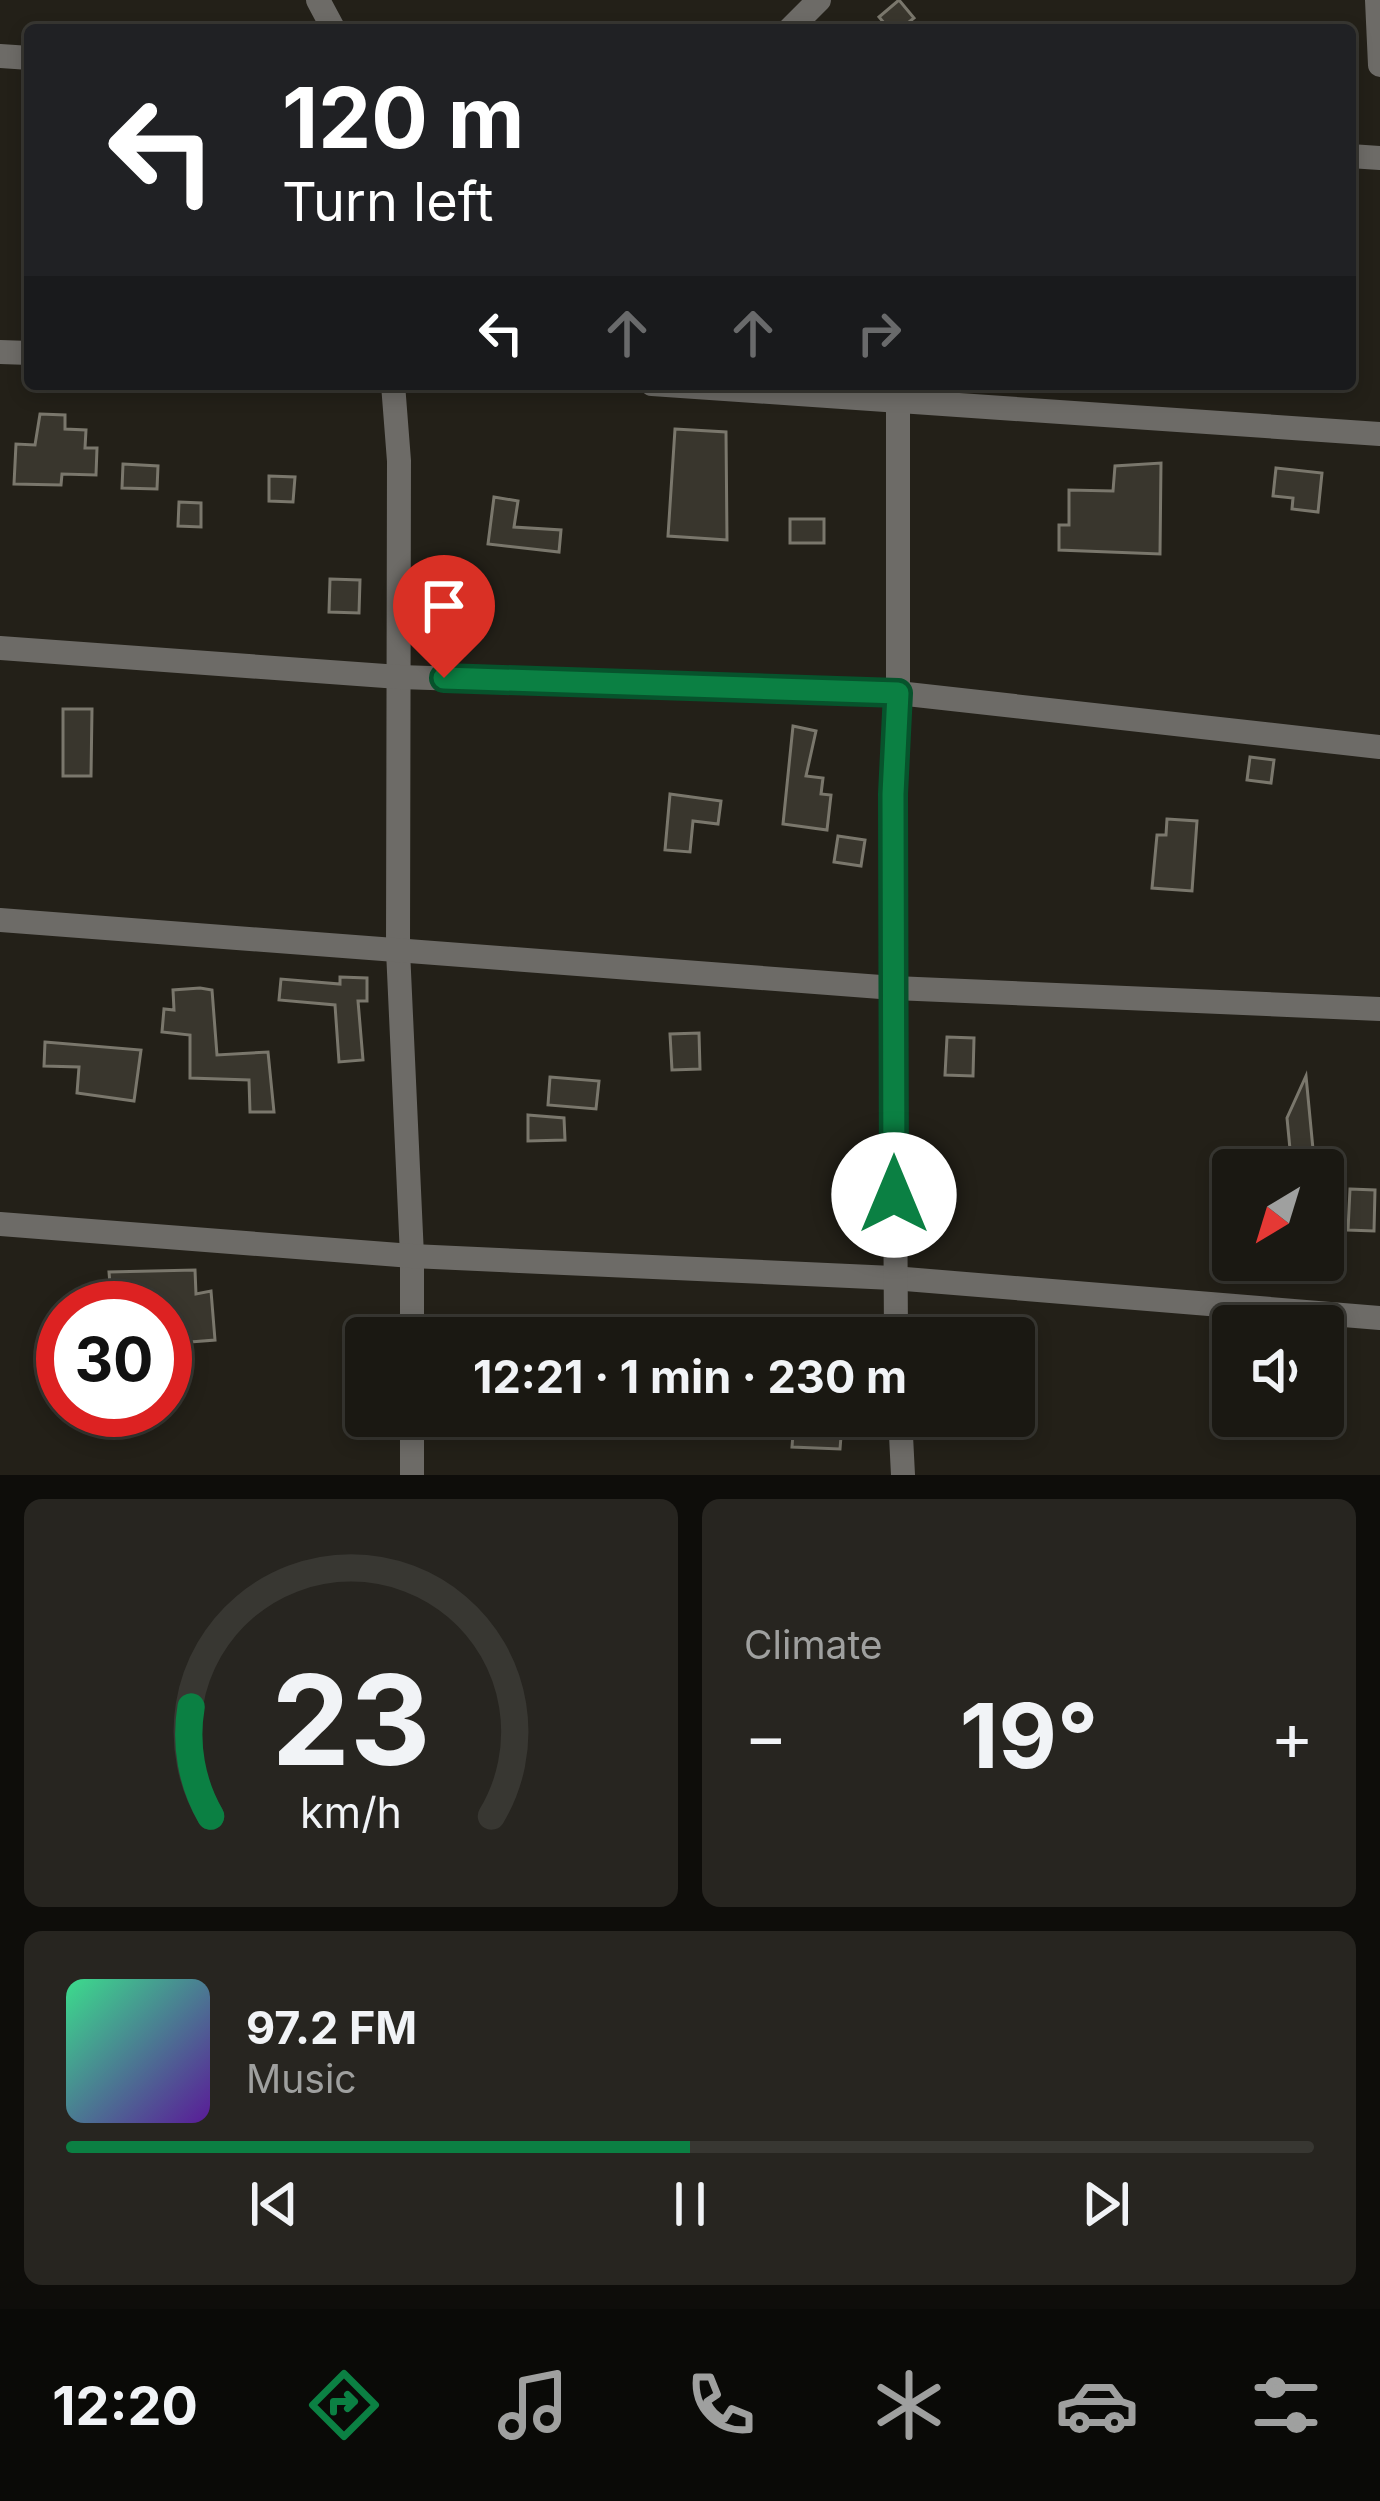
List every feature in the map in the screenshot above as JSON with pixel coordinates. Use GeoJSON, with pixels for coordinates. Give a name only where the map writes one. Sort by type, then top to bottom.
{"type":"FeatureCollection","features":[{"type":"Feature","properties":{"kind":"street"},"geometry":{"type":"LineString","coordinates":[[1377,0],[1380,65]]}},
{"type":"Feature","properties":{"kind":"street"},"geometry":{"type":"LineString","coordinates":[[393,390],[399,461],[398,950],[412,1317]]}},
{"type":"Feature","properties":{"kind":"street"},"geometry":{"type":"LineString","coordinates":[[836,390],[1380,434]]}},
{"type":"Feature","properties":{"kind":"street"},"geometry":{"type":"LineString","coordinates":[[895,1317],[893,794],[898,693],[898,392]]}},
{"type":"Feature","properties":{"kind":"street"},"geometry":{"type":"LineString","coordinates":[[0,648],[399,677],[898,693],[1380,747]]}},
{"type":"Feature","properties":{"kind":"street"},"geometry":{"type":"LineString","coordinates":[[0,920],[894,988],[1380,1009]]}},
{"type":"Feature","properties":{"kind":"street"},"geometry":{"type":"LineString","coordinates":[[0,1224],[412,1256],[893,1278],[1380,1318]]}},
{"type":"Feature","properties":{"kind":"street"},"geometry":{"type":"LineString","coordinates":[[412,1437],[412,1475]]}},
{"type":"Feature","properties":{"kind":"street"},"geometry":{"type":"LineString","coordinates":[[901,1437],[903,1475]]}},
{"type":"Feature","properties":{"kind":"building"},"geometry":{"type":"Polygon","coordinates":[[[899,0],[914,18],[906,24],[885,24],[879,17],[899,0]]]}},
{"type":"Feature","properties":{"kind":"building"},"geometry":{"type":"Polygon","coordinates":[[[40,414],[65,415],[65,429],[86,430],[85,448],[97,448],[96,475],[62,474],[61,485],[14,484],[16,444],[35,445],[40,414]]]}},
{"type":"Feature","properties":{"kind":"building"},"geometry":{"type":"Polygon","coordinates":[[[675,429],[726,432],[727,540],[668,536],[675,429]]]}},
{"type":"Feature","properties":{"kind":"building"},"geometry":{"type":"Polygon","coordinates":[[[1161,463],[1160,554],[1059,550],[1059,525],[1069,525],[1069,490],[1113,491],[1115,466],[1161,463]]]}},
{"type":"Feature","properties":{"kind":"building"},"geometry":{"type":"Polygon","coordinates":[[[123,464],[158,466],[157,489],[122,488],[123,464]]]}},
{"type":"Feature","properties":{"kind":"building"},"geometry":{"type":"Polygon","coordinates":[[[1276,468],[1322,473],[1318,512],[1292,509],[1293,498],[1273,496],[1276,468]]]}},
{"type":"Feature","properties":{"kind":"building"},"geometry":{"type":"Polygon","coordinates":[[[269,476],[295,477],[293,502],[269,501],[269,476]]]}},
{"type":"Feature","properties":{"kind":"building"},"geometry":{"type":"Polygon","coordinates":[[[494,497],[518,501],[514,527],[561,530],[559,552],[488,544],[494,497]]]}},
{"type":"Feature","properties":{"kind":"building"},"geometry":{"type":"Polygon","coordinates":[[[179,502],[201,503],[201,527],[178,526],[179,502]]]}},
{"type":"Feature","properties":{"kind":"building"},"geometry":{"type":"Polygon","coordinates":[[[790,519],[824,519],[824,543],[790,543],[790,519]]]}},
{"type":"Feature","properties":{"kind":"building"},"geometry":{"type":"Polygon","coordinates":[[[330,579],[360,580],[359,613],[329,612],[330,579]]]}},
{"type":"Feature","properties":{"kind":"building"},"geometry":{"type":"Polygon","coordinates":[[[63,709],[92,709],[91,776],[63,776],[63,709]]]}},
{"type":"Feature","properties":{"kind":"building"},"geometry":{"type":"Polygon","coordinates":[[[793,726],[816,731],[806,776],[823,778],[821,794],[831,795],[827,830],[783,824],[793,726]]]}},
{"type":"Feature","properties":{"kind":"building"},"geometry":{"type":"Polygon","coordinates":[[[1250,757],[1274,760],[1271,783],[1247,780],[1250,757]]]}},
{"type":"Feature","properties":{"kind":"building"},"geometry":{"type":"Polygon","coordinates":[[[670,794],[721,801],[718,824],[693,821],[690,852],[665,850],[670,794]]]}},
{"type":"Feature","properties":{"kind":"building"},"geometry":{"type":"Polygon","coordinates":[[[1167,819],[1197,821],[1192,891],[1152,888],[1157,835],[1166,835],[1167,819]]]}},
{"type":"Feature","properties":{"kind":"building"},"geometry":{"type":"Polygon","coordinates":[[[838,836],[865,840],[861,866],[834,862],[838,836]]]}},
{"type":"Feature","properties":{"kind":"building"},"geometry":{"type":"Polygon","coordinates":[[[340,977],[367,978],[367,1001],[358,1001],[363,1060],[339,1062],[335,1005],[279,1000],[281,979],[340,984],[340,977]]]}},
{"type":"Feature","properties":{"kind":"building"},"geometry":{"type":"Polygon","coordinates":[[[173,990],[212,990],[217,1055],[268,1052],[274,1112],[250,1112],[249,1080],[190,1078],[190,1035],[162,1032],[164,1009],[174,1010],[173,990]]]}},
{"type":"Feature","properties":{"kind":"building"},"geometry":{"type":"Polygon","coordinates":[[[699,1033],[700,1069],[672,1070],[670,1034],[699,1033]]]}},
{"type":"Feature","properties":{"kind":"building"},"geometry":{"type":"Polygon","coordinates":[[[947,1037],[974,1038],[973,1076],[945,1075],[947,1037]]]}},
{"type":"Feature","properties":{"kind":"building"},"geometry":{"type":"Polygon","coordinates":[[[45,1042],[141,1050],[134,1101],[77,1093],[79,1067],[44,1066],[45,1042]]]}},
{"type":"Feature","properties":{"kind":"building"},"geometry":{"type":"Polygon","coordinates":[[[1306,1076],[1313,1149],[1290,1149],[1287,1118],[1306,1076]]]}},
{"type":"Feature","properties":{"kind":"building"},"geometry":{"type":"Polygon","coordinates":[[[550,1077],[599,1081],[596,1109],[548,1105],[550,1077]]]}},
{"type":"Feature","properties":{"kind":"building"},"geometry":{"type":"Polygon","coordinates":[[[528,1115],[564,1118],[565,1140],[528,1141],[528,1115]]]}},
{"type":"Feature","properties":{"kind":"building"},"geometry":{"type":"Polygon","coordinates":[[[1350,1189],[1375,1190],[1374,1231],[1348,1230],[1350,1189]]]}},
{"type":"Feature","properties":{"kind":"building"},"geometry":{"type":"Polygon","coordinates":[[[195,1270],[196,1294],[211,1291],[215,1340],[192,1342],[192,1281],[110,1281],[109,1272],[195,1270]]]}},
{"type":"Feature","properties":{"kind":"building"},"geometry":{"type":"Polygon","coordinates":[[[793,1437],[841,1437],[840,1449],[792,1447],[793,1437]]]}},
{"type":"Feature","properties":{"kind":"route"},"geometry":{"type":"LineString","coordinates":[[444,678],[898,693],[893,794],[894,1195]]}}]}
